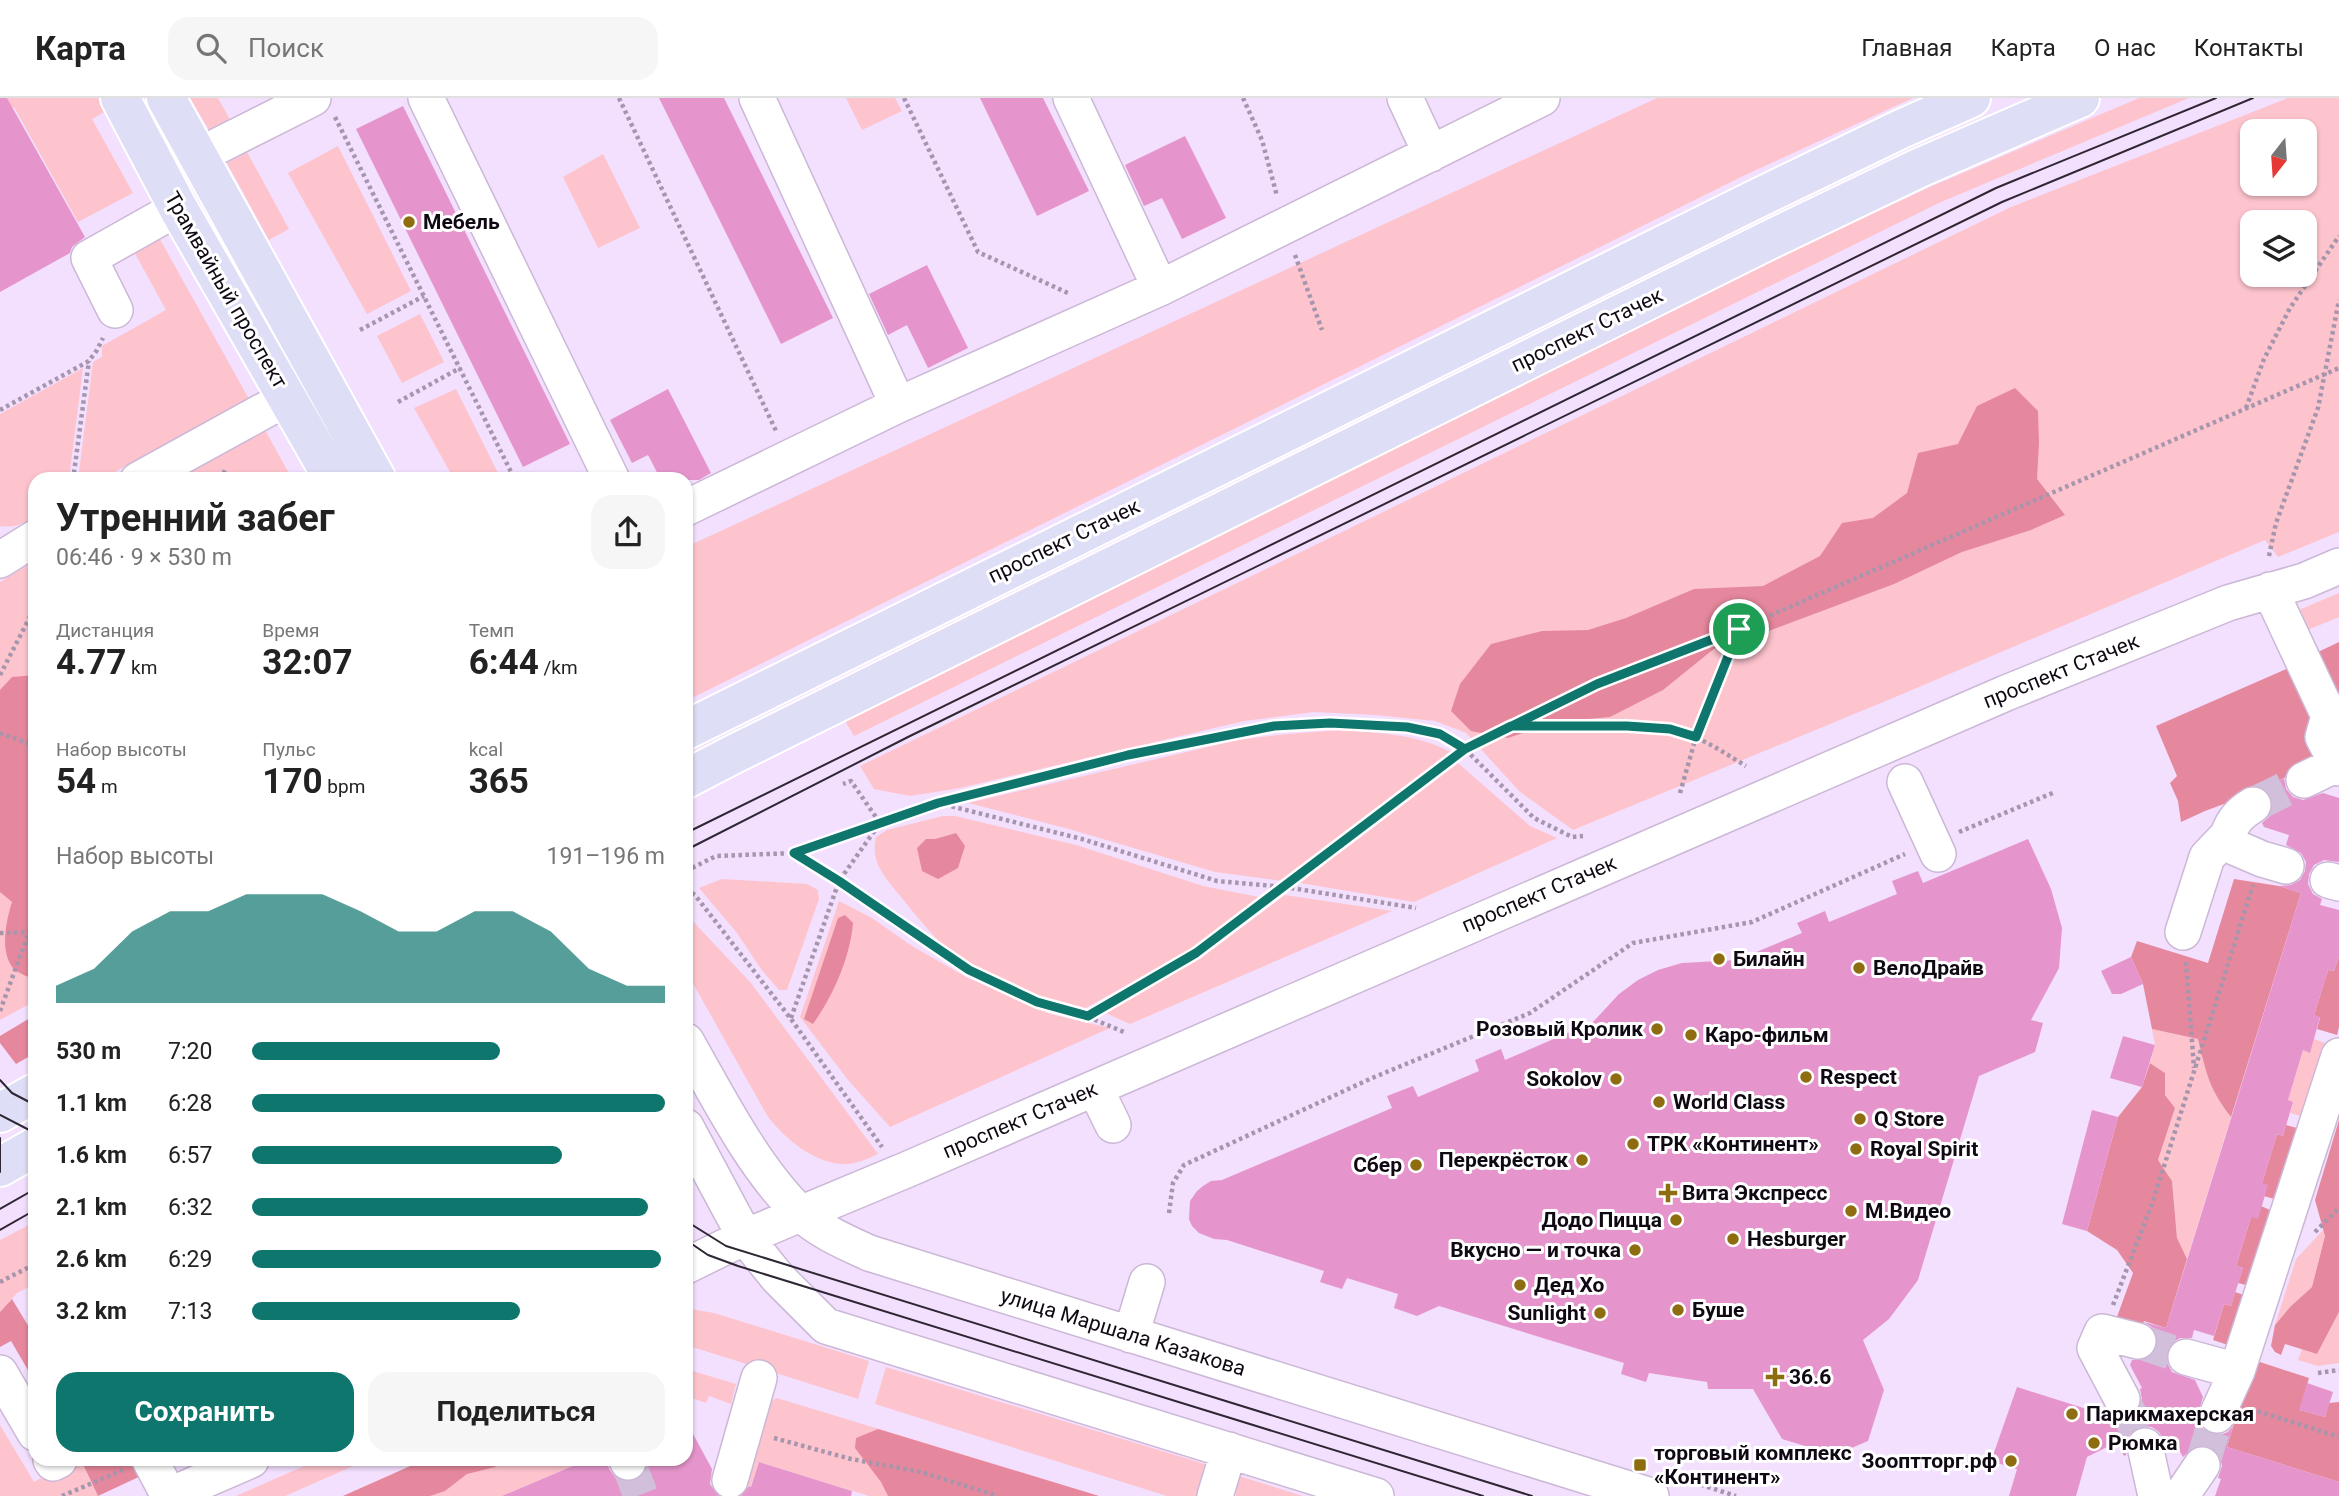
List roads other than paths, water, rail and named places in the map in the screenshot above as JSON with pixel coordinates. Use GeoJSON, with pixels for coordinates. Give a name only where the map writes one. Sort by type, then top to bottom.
{"type":"FeatureCollection","features":[{"type":"Feature","properties":{"kind":"main road","name":"Трамвайный проспект"},"geometry":{"type":"LineString","coordinates":[[120,98],[178,208],[329,472]]}},
{"type":"Feature","properties":{"kind":"main road","name":"Трамвайный проспект"},"geometry":{"type":"LineString","coordinates":[[166,98],[373,472]]}},
{"type":"Feature","properties":{"kind":"main road","name":"проспект Стачек"},"geometry":{"type":"LineString","coordinates":[[693,727],[1754,200],[1971,98]]}},
{"type":"Feature","properties":{"kind":"main road","name":"проспект Стачек"},"geometry":{"type":"LineString","coordinates":[[693,775],[1769,240],[1919,168],[2080,98]]}},
{"type":"Feature","properties":{"kind":"main road"},"geometry":{"type":"LineString","coordinates":[[0,1113],[28,1097]]}},
{"type":"Feature","properties":{"kind":"street"},"geometry":{"type":"LineString","coordinates":[[426,98],[608,472]]}},
{"type":"Feature","properties":{"kind":"street"},"geometry":{"type":"LineString","coordinates":[[757,98],[898,405]]}},
{"type":"Feature","properties":{"kind":"street"},"geometry":{"type":"LineString","coordinates":[[1071,98],[1160,288]]}},
{"type":"Feature","properties":{"kind":"street"},"geometry":{"type":"LineString","coordinates":[[1405,98],[1431,154]]}},
{"type":"Feature","properties":{"kind":"street"},"geometry":{"type":"LineString","coordinates":[[693,505],[898,405],[1160,288],[1542,98]]}},
{"type":"Feature","properties":{"kind":"street"},"geometry":{"type":"LineString","coordinates":[[198,156],[323,104]]}},
{"type":"Feature","properties":{"kind":"street"},"geometry":{"type":"LineString","coordinates":[[115,310],[89,258],[178,208]]}},
{"type":"Feature","properties":{"kind":"street"},"geometry":{"type":"LineString","coordinates":[[153,472],[287,398]]}},
{"type":"Feature","properties":{"kind":"street","name":"проспект Стачек"},"geometry":{"type":"LineString","coordinates":[[693,1263],[800,1213],[2006,694],[2228,603],[2269,573],[2304,581],[2339,566]]}},
{"type":"Feature","properties":{"kind":"street"},"geometry":{"type":"LineString","coordinates":[[2269,573],[2334,714],[2322,737],[2338,766],[2304,780]]}},
{"type":"Feature","properties":{"kind":"street"},"geometry":{"type":"LineString","coordinates":[[1905,782],[1936,848]]}},
{"type":"Feature","properties":{"kind":"street"},"geometry":{"type":"LineString","coordinates":[[2183,932],[2207,857],[2228,835],[2233,821],[2253,805]]}},
{"type":"Feature","properties":{"kind":"street"},"geometry":{"type":"LineString","coordinates":[[2228,835],[2234,848],[2274,863]]}},
{"type":"Feature","properties":{"kind":"street","name":"улица Маршала Казакова"},"geometry":{"type":"LineString","coordinates":[[693,1053],[736,1128],[772,1180],[800,1213],[830,1234],[869,1253],[1651,1496]]}},
{"type":"Feature","properties":{"kind":"street"},"geometry":{"type":"LineString","coordinates":[[2186,1357],[2226,1395],[2339,1056]]}},
{"type":"Feature","properties":{"kind":"street"},"geometry":{"type":"LineString","coordinates":[[1095,1088],[1112,1125]]}},
{"type":"Feature","properties":{"kind":"street"},"geometry":{"type":"LineString","coordinates":[[0,1113],[19,1156]]}},
{"type":"Feature","properties":{"kind":"street"},"geometry":{"type":"LineString","coordinates":[[693,1140],[746,1237],[778,1278],[826,1326],[1376,1496]]}},
{"type":"Feature","properties":{"kind":"street"},"geometry":{"type":"LineString","coordinates":[[1131,1335],[1147,1282]]}},
{"type":"Feature","properties":{"kind":"street"},"geometry":{"type":"LineString","coordinates":[[2122,1399],[2095,1348],[2102,1332],[2137,1341]]}},
{"type":"Feature","properties":{"kind":"street"},"geometry":{"type":"LineString","coordinates":[[0,1373],[28,1421]]}},
{"type":"Feature","properties":{"kind":"street"},"geometry":{"type":"LineString","coordinates":[[730,1480],[759,1378]]}},
{"type":"Feature","properties":{"kind":"street"},"geometry":{"type":"LineString","coordinates":[[2145,1446],[2156,1496]]}},
{"type":"Feature","properties":{"kind":"street"},"geometry":{"type":"LineString","coordinates":[[1215,1496],[1229,1450]]}},
{"type":"Feature","properties":{"kind":"street"},"geometry":{"type":"LineString","coordinates":[[2181,1496],[2202,1465]]}},
{"type":"Feature","properties":{"kind":"street"},"geometry":{"type":"LineString","coordinates":[[145,1466],[168,1496],[237,1466]]}},
{"type":"Feature","properties":{"kind":"tunnel"},"geometry":{"type":"LineString","coordinates":[[2253,805],[2304,780]]}},
{"type":"Feature","properties":{"kind":"tunnel"},"geometry":{"type":"LineString","coordinates":[[2138,1341],[2186,1357]]}},
{"type":"Feature","properties":{"kind":"tunnel"},"geometry":{"type":"LineString","coordinates":[[2122,1399],[2145,1446]]}},
{"type":"Feature","properties":{"kind":"tunnel"},"geometry":{"type":"LineString","coordinates":[[2202,1465],[2217,1415]]}},
{"type":"Feature","properties":{"kind":"tunnel"},"geometry":{"type":"LineString","coordinates":[[630,1466],[641,1496]]}},
{"type":"Feature","properties":{"kind":"tram line"},"geometry":{"type":"LineString","coordinates":[[693,830],[1996,188],[2216,98]]}},
{"type":"Feature","properties":{"kind":"tram line"},"geometry":{"type":"LineString","coordinates":[[693,846],[908,737],[2002,202],[2253,98]]}},
{"type":"Feature","properties":{"kind":"tram line"},"geometry":{"type":"LineString","coordinates":[[0,1080],[12,1093],[28,1101]]}},
{"type":"Feature","properties":{"kind":"tram line"},"geometry":{"type":"LineString","coordinates":[[0,1115],[28,1129]]}},
{"type":"Feature","properties":{"kind":"tram line"},"geometry":{"type":"LineString","coordinates":[[0,1138],[0,1172]]}},
{"type":"Feature","properties":{"kind":"tram line"},"geometry":{"type":"LineString","coordinates":[[0,1209],[28,1193]]}},
{"type":"Feature","properties":{"kind":"tram line"},"geometry":{"type":"LineString","coordinates":[[0,1230],[28,1214]]}},
{"type":"Feature","properties":{"kind":"tram line"},"geometry":{"type":"LineString","coordinates":[[693,1225],[726,1246],[1532,1496]]}},
{"type":"Feature","properties":{"kind":"tram line"},"geometry":{"type":"LineString","coordinates":[[693,1245],[708,1255],[738,1266],[1483,1496]]}},
{"type":"Feature","properties":{"kind":"place","name":"Мебель"},"geometry":{"type":"Point","coordinates":[409,222]}},
{"type":"Feature","properties":{"kind":"place","name":"Билайн"},"geometry":{"type":"Point","coordinates":[1719,959]}},
{"type":"Feature","properties":{"kind":"place","name":"ВелоДрайв"},"geometry":{"type":"Point","coordinates":[1859,968]}},
{"type":"Feature","properties":{"kind":"place","name":"Розовый Кролик"},"geometry":{"type":"Point","coordinates":[1657,1029]}},
{"type":"Feature","properties":{"kind":"place","name":"Каро-фильм"},"geometry":{"type":"Point","coordinates":[1691,1035]}},
{"type":"Feature","properties":{"kind":"place","name":"Respect"},"geometry":{"type":"Point","coordinates":[1806,1077]}},
{"type":"Feature","properties":{"kind":"place","name":"Sokolov"},"geometry":{"type":"Point","coordinates":[1616,1079]}},
{"type":"Feature","properties":{"kind":"place","name":"World Class"},"geometry":{"type":"Point","coordinates":[1659,1102]}},
{"type":"Feature","properties":{"kind":"place","name":"Q Store"},"geometry":{"type":"Point","coordinates":[1860,1119]}},
{"type":"Feature","properties":{"kind":"place","name":"ТРК «Континент»"},"geometry":{"type":"Point","coordinates":[1633,1144]}},
{"type":"Feature","properties":{"kind":"place","name":"Royal Spirit"},"geometry":{"type":"Point","coordinates":[1856,1149]}},
{"type":"Feature","properties":{"kind":"place","name":"Перекрёсток"},"geometry":{"type":"Point","coordinates":[1582,1160]}},
{"type":"Feature","properties":{"kind":"place","name":"Сбер"},"geometry":{"type":"Point","coordinates":[1416,1165]}},
{"type":"Feature","properties":{"kind":"place","name":"Вита Экспресс"},"geometry":{"type":"Point","coordinates":[1668,1193]}},
{"type":"Feature","properties":{"kind":"place","name":"М.Видео"},"geometry":{"type":"Point","coordinates":[1851,1211]}},
{"type":"Feature","properties":{"kind":"place","name":"Додо Пицца"},"geometry":{"type":"Point","coordinates":[1676,1220]}},
{"type":"Feature","properties":{"kind":"place","name":"Hesburger"},"geometry":{"type":"Point","coordinates":[1733,1239]}},
{"type":"Feature","properties":{"kind":"place","name":"Вкусно — и точка"},"geometry":{"type":"Point","coordinates":[1635,1250]}},
{"type":"Feature","properties":{"kind":"place","name":"Дед Хо"},"geometry":{"type":"Point","coordinates":[1520,1285]}},
{"type":"Feature","properties":{"kind":"place","name":"Буше"},"geometry":{"type":"Point","coordinates":[1678,1310]}},
{"type":"Feature","properties":{"kind":"place","name":"Sunlight"},"geometry":{"type":"Point","coordinates":[1600,1313]}},
{"type":"Feature","properties":{"kind":"place","name":"36.6"},"geometry":{"type":"Point","coordinates":[1775,1377]}},
{"type":"Feature","properties":{"kind":"place","name":"Парикмахерская"},"geometry":{"type":"Point","coordinates":[2072,1414]}},
{"type":"Feature","properties":{"kind":"place","name":"Рюмка"},"geometry":{"type":"Point","coordinates":[2094,1443]}},
{"type":"Feature","properties":{"kind":"place","name":"Зооптторг.рф"},"geometry":{"type":"Point","coordinates":[2011,1461]}},
{"type":"Feature","properties":{"kind":"place","name":"торговый комплекс «Континент»"},"geometry":{"type":"Point","coordinates":[1640,1465]}}]}
